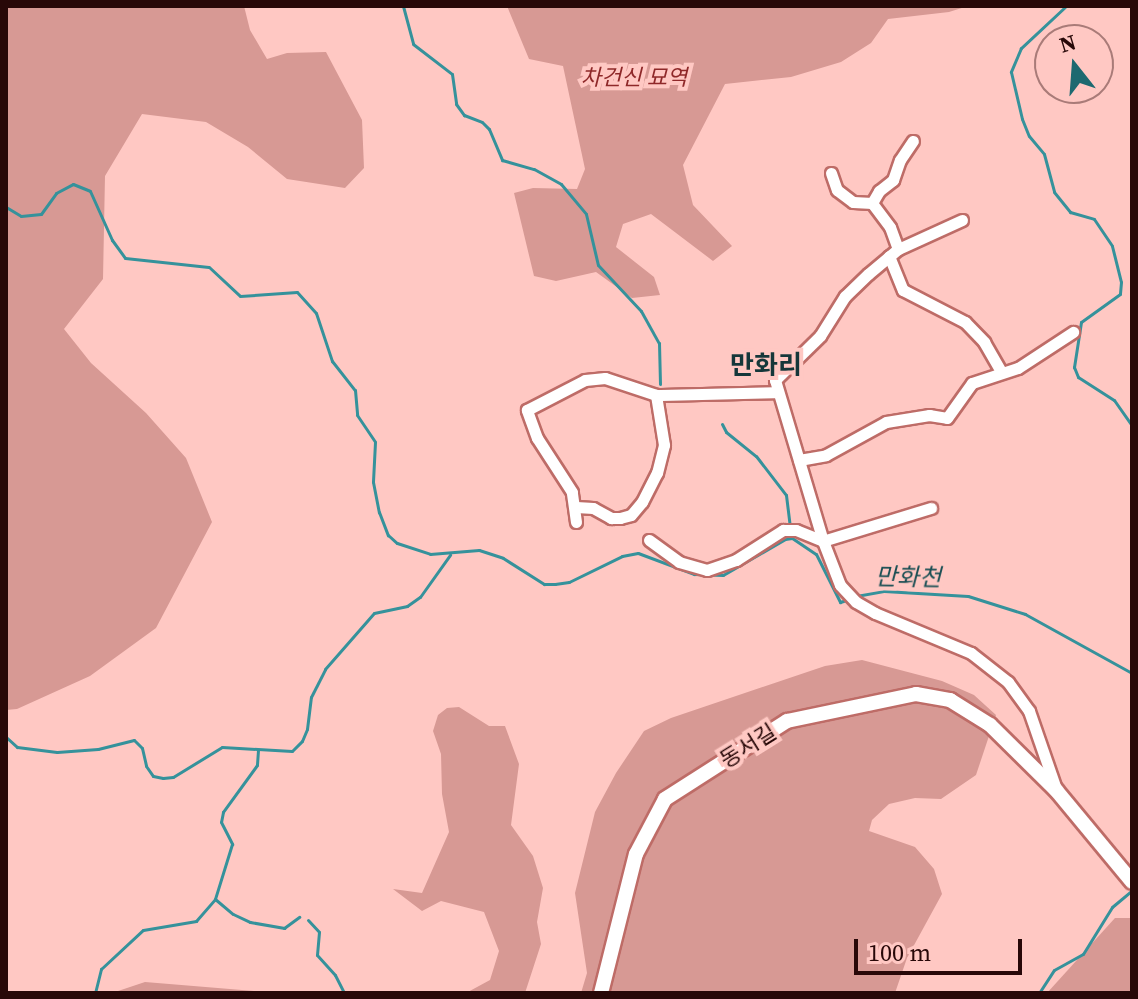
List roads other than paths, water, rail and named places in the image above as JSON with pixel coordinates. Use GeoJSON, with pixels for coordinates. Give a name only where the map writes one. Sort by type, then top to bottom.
{"type":"FeatureCollection","features":[{"type":"Feature","properties":{"kind":"street"},"geometry":{"type":"LineString","coordinates":[[872,203],[879,191],[893,180],[900,160],[913,141]]}},
{"type":"Feature","properties":{"kind":"street"},"geometry":{"type":"LineString","coordinates":[[831,173],[837,190],[853,202],[872,203]]}},
{"type":"Feature","properties":{"kind":"street"},"geometry":{"type":"LineString","coordinates":[[872,203],[890,227],[903,290],[965,322],[989,349],[1001,372]]}},
{"type":"Feature","properties":{"kind":"street"},"geometry":{"type":"LineString","coordinates":[[576,522],[576,507],[564,478],[537,438],[527,410],[585,380],[595,379],[615,380],[656,395],[778,392],[775,380],[820,336],[845,296],[894,253],[962,220]]}},
{"type":"Feature","properties":{"kind":"street"},"geometry":{"type":"LineString","coordinates":[[799,460],[826,455],[886,422],[929,415],[947,418],[972,383],[1018,368],[1073,332]]}},
{"type":"Feature","properties":{"kind":"street","name":"동서길"},"geometry":{"type":"LineString","coordinates":[[778,392],[823,541],[840,585],[852,598],[875,613],[944,640],[989,666],[1022,698],[1056,790]]}},
{"type":"Feature","properties":{"kind":"street"},"geometry":{"type":"LineString","coordinates":[[576,507],[593,508],[611,518],[620,518],[631,515],[642,502],[657,473],[664,445],[656,395]]}},
{"type":"Feature","properties":{"kind":"street"},"geometry":{"type":"LineString","coordinates":[[649,540],[679,562],[707,570],[736,560],[777,533],[792,530],[823,541],[931,508]]}},
{"type":"Feature","properties":{"kind":"street","name":"동서길"},"geometry":{"type":"LineString","coordinates":[[601,993],[636,854],[665,799],[787,721],[916,694],[950,700],[990,725],[1056,790],[1132,882]]}},
{"type":"Feature","properties":{"kind":"street"},"geometry":{"type":"LineString","coordinates":[[1030,764],[1045,754]]}},
{"type":"Feature","properties":{"kind":"waterway","name":"만화천"},"geometry":{"type":"LineString","coordinates":[[403,6],[413,44],[452,74],[456,104],[464,115],[482,122],[489,129],[502,160],[534,169],[561,184],[586,214],[598,265],[641,311],[659,343],[660,384]]}},
{"type":"Feature","properties":{"kind":"waterway"},"geometry":{"type":"LineString","coordinates":[[1066,6],[1021,48],[1011,72],[1022,119],[1029,136],[1044,154],[1054,192],[1070,212],[1094,219],[1112,246],[1121,282],[1120,294],[1081,322],[1074,367],[1078,377],[1114,400],[1132,426]]}},
{"type":"Feature","properties":{"kind":"waterway"},"geometry":{"type":"LineString","coordinates":[[6,207],[21,216],[41,214],[56,193],[73,184],[90,191],[112,240],[125,258],[209,267],[240,296],[297,292],[316,313],[332,361],[355,390],[357,415],[375,442],[373,482],[379,512],[388,535],[397,543],[430,554],[479,550],[503,558],[544,584],[555,584],[569,582],[622,556],[638,553],[694,574],[723,575],[785,539],[792,538]]}},
{"type":"Feature","properties":{"kind":"waterway","name":"만화천"},"geometry":{"type":"LineString","coordinates":[[722,424],[726,432],[756,456],[786,495],[790,526]]}},
{"type":"Feature","properties":{"kind":"waterway","name":"만화천"},"geometry":{"type":"LineString","coordinates":[[792,538],[816,554],[840,602],[849,599]]}},
{"type":"Feature","properties":{"kind":"waterway"},"geometry":{"type":"LineString","coordinates":[[6,737],[17,747],[57,752],[98,749],[134,740],[142,748],[146,766],[153,776],[163,778],[173,777],[222,747],[292,751],[302,741],[307,729],[311,697],[325,669],[374,613],[407,606],[420,597],[450,555]]}},
{"type":"Feature","properties":{"kind":"waterway","name":"만화천"},"geometry":{"type":"LineString","coordinates":[[856,596],[884,591],[968,596],[1025,614],[1132,673]]}},
{"type":"Feature","properties":{"kind":"waterway"},"geometry":{"type":"LineString","coordinates":[[258,750],[257,765],[223,812],[221,822],[232,844],[215,899],[233,914],[250,922],[284,928],[299,917]]}},
{"type":"Feature","properties":{"kind":"waterway"},"geometry":{"type":"LineString","coordinates":[[1039,993],[1054,970],[1083,954],[1112,907],[1132,890]]}},
{"type":"Feature","properties":{"kind":"waterway"},"geometry":{"type":"LineString","coordinates":[[95,993],[101,969],[143,930],[196,921],[214,900]]}},
{"type":"Feature","properties":{"kind":"waterway"},"geometry":{"type":"LineString","coordinates":[[308,920],[319,932],[317,955],[335,975],[344,993]]}},
{"type":"Feature","properties":{"kind":"district","name":"만화리"},"geometry":{"type":"Point","coordinates":[766,366]}},
{"type":"Feature","properties":{"kind":"park label","name":"차건신 묘역"},"geometry":{"type":"Point","coordinates":[634,78]}}]}
